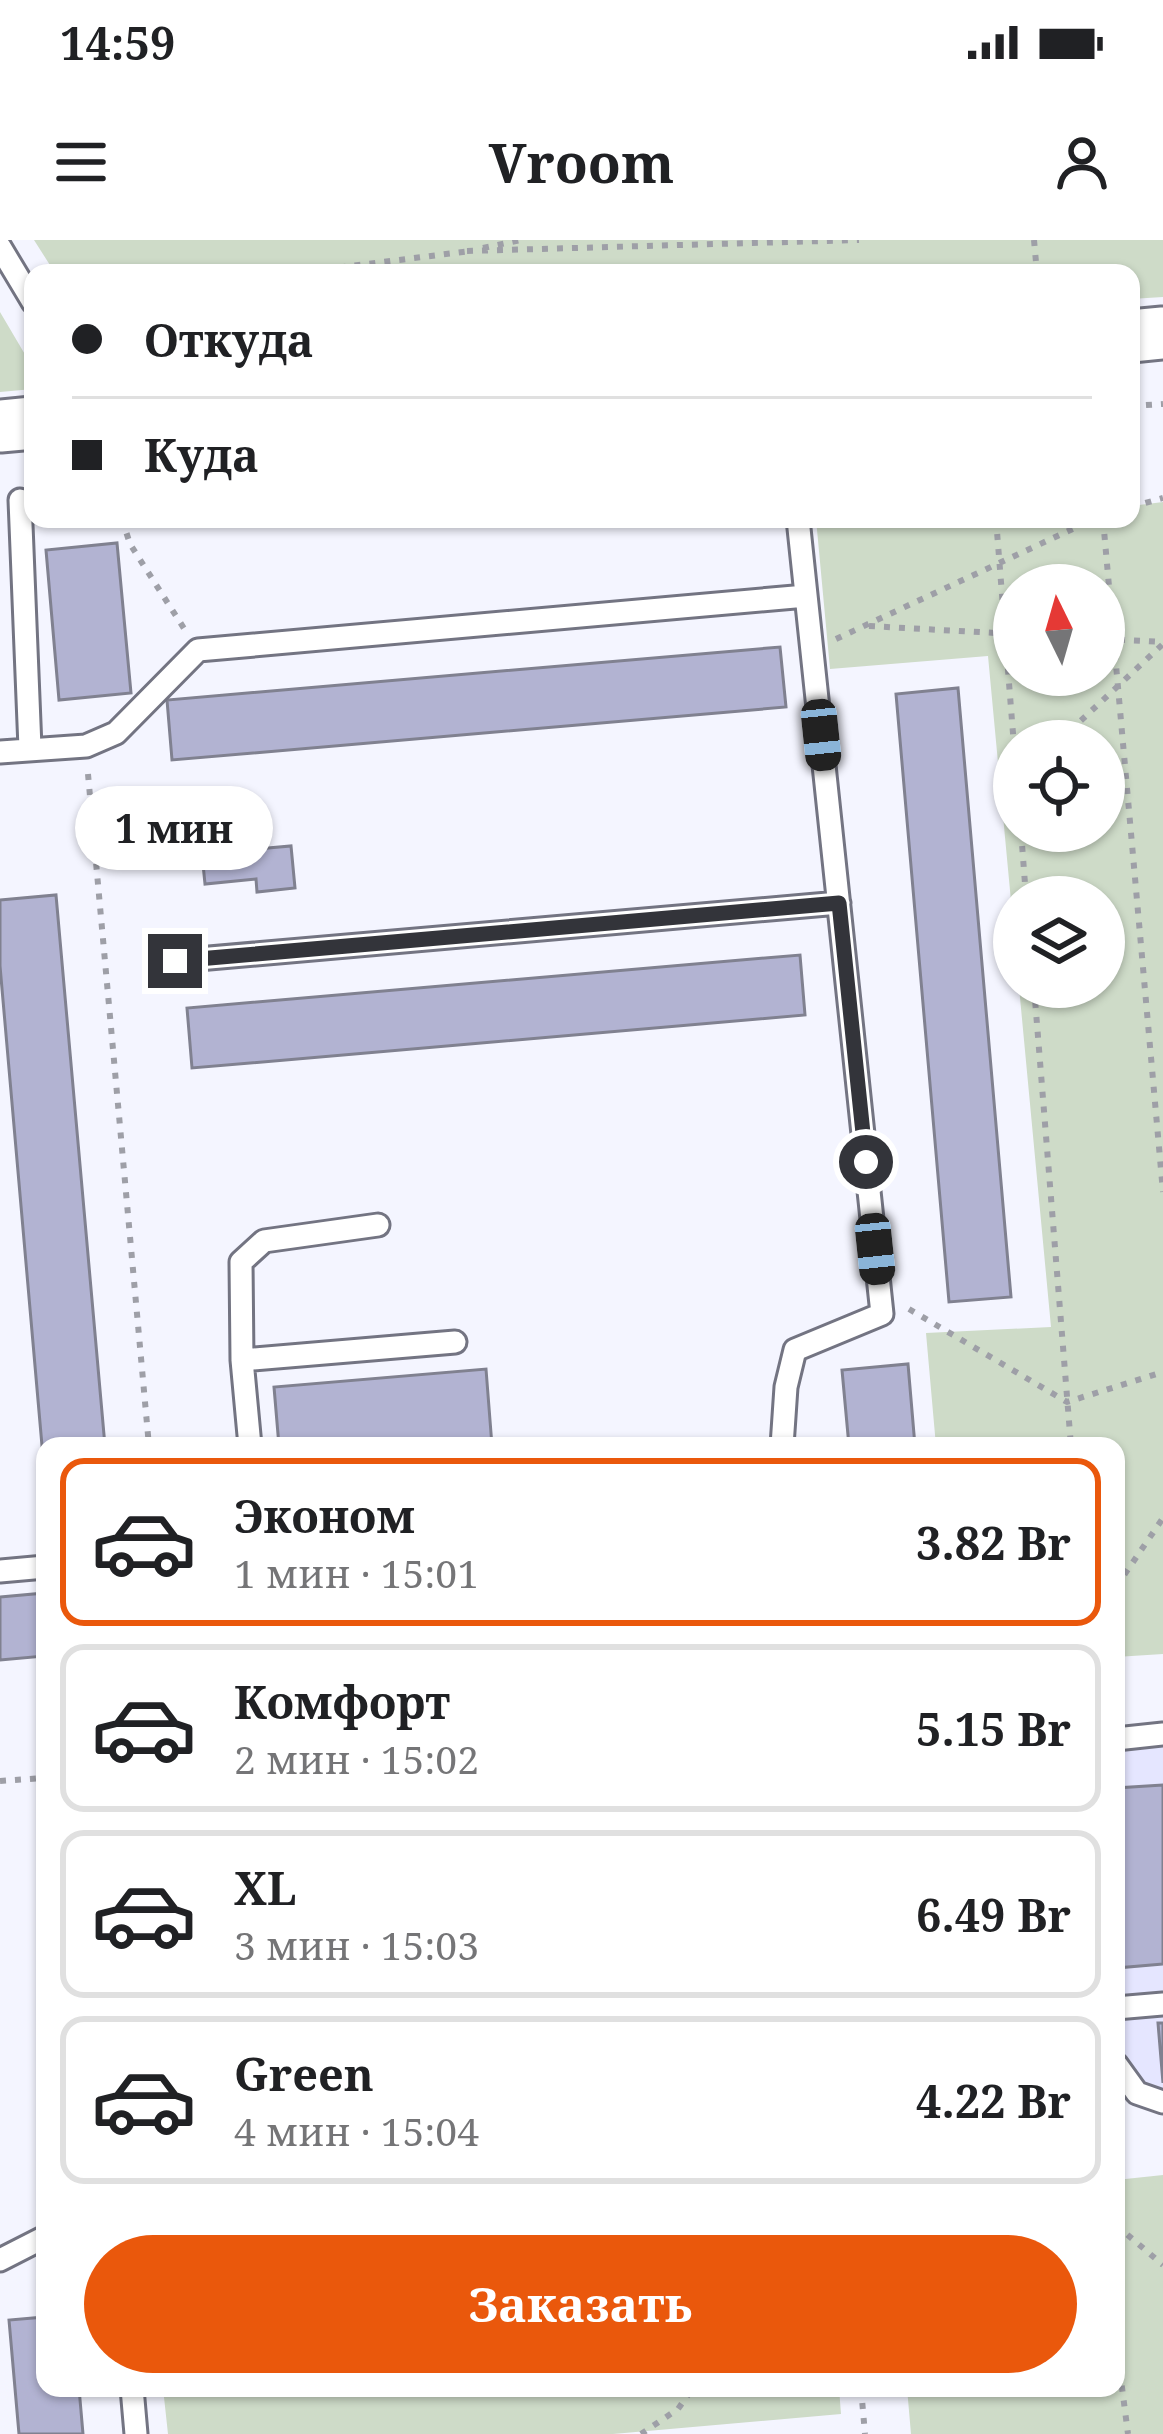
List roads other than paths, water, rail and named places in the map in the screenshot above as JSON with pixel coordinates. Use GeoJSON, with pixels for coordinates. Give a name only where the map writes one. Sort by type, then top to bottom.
{"type":"FeatureCollection","features":[{"type":"Feature","properties":{"kind":"lane"},"geometry":{"type":"LineString","coordinates":[[0,247],[24,287]]}},
{"type":"Feature","properties":{"kind":"lane"},"geometry":{"type":"LineString","coordinates":[[20,500],[29,748]]}},
{"type":"Feature","properties":{"kind":"lane"},"geometry":{"type":"LineString","coordinates":[[783,1437],[786,1387],[795,1350],[882,1314],[799,528]]}},
{"type":"Feature","properties":{"kind":"lane"},"geometry":{"type":"LineString","coordinates":[[0,752],[86,746],[116,733],[198,650],[806,596]]}},
{"type":"Feature","properties":{"kind":"lane"},"geometry":{"type":"LineString","coordinates":[[175,961],[839,903]]}},
{"type":"Feature","properties":{"kind":"lane"},"geometry":{"type":"LineString","coordinates":[[249,1437],[241,1262],[264,1240],[378,1225]]}},
{"type":"Feature","properties":{"kind":"lane"},"geometry":{"type":"LineString","coordinates":[[242,1360],[454,1342]]}},
{"type":"Feature","properties":{"kind":"lane"},"geometry":{"type":"LineString","coordinates":[[0,1571],[36,1569]]}},
{"type":"Feature","properties":{"kind":"lane"},"geometry":{"type":"LineString","coordinates":[[1125,1738],[1163,1734]]}},
{"type":"Feature","properties":{"kind":"lane"},"geometry":{"type":"LineString","coordinates":[[1125,2007],[1163,2004]]}},
{"type":"Feature","properties":{"kind":"lane"},"geometry":{"type":"LineString","coordinates":[[1125,2076],[1137,2093],[1163,2102]]}},
{"type":"Feature","properties":{"kind":"lane"},"geometry":{"type":"LineString","coordinates":[[0,2260],[36,2242]]}},
{"type":"Feature","properties":{"kind":"lane"},"geometry":{"type":"LineString","coordinates":[[133,2397],[136,2434]]}}]}
